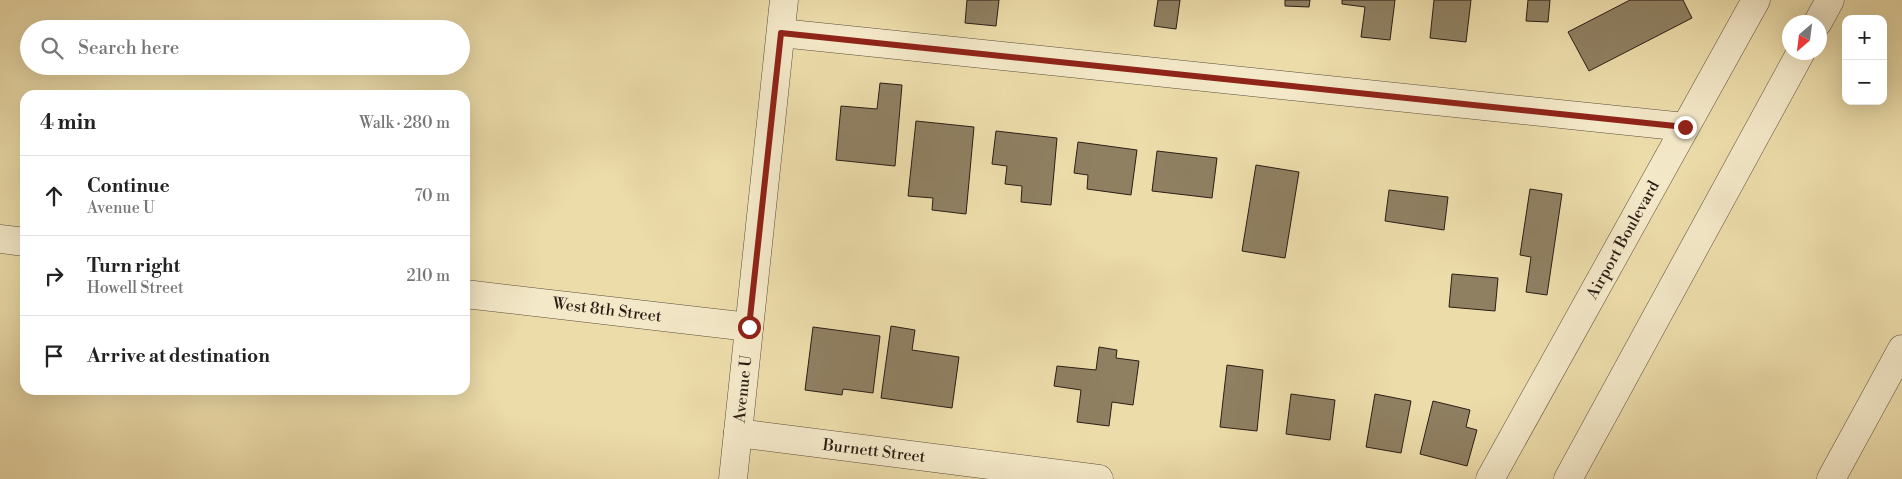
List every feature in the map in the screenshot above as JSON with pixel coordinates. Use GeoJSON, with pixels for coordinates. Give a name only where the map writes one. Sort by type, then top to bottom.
{"type":"FeatureCollection","features":[{"type":"Feature","properties":{"kind":"street","name":"Avenue U"},"geometry":{"type":"LineString","coordinates":[[733,479],[784,0]]}},
{"type":"Feature","properties":{"kind":"street","name":"Airport Boulevard"},"geometry":{"type":"LineString","coordinates":[[1490,479],[1756,0]]}},
{"type":"Feature","properties":{"kind":"street"},"geometry":{"type":"LineString","coordinates":[[1822,15],[1830,0]]}},
{"type":"Feature","properties":{"kind":"street"},"geometry":{"type":"LineString","coordinates":[[781,33],[1685,127]]}},
{"type":"Feature","properties":{"kind":"street"},"geometry":{"type":"LineString","coordinates":[[1568,479],[1797,60]]}},
{"type":"Feature","properties":{"kind":"street"},"geometry":{"type":"LineString","coordinates":[[0,239],[20,241]]}},
{"type":"Feature","properties":{"kind":"street","name":"West 8th Street"},"geometry":{"type":"LineString","coordinates":[[470,295],[749,327]]}},
{"type":"Feature","properties":{"kind":"street"},"geometry":{"type":"LineString","coordinates":[[1831,479],[1902,349]]}},
{"type":"Feature","properties":{"kind":"street","name":"Burnett Street"},"geometry":{"type":"LineString","coordinates":[[738,433],[1100,479]]}},
{"type":"Feature","properties":{"kind":"building"},"geometry":{"type":"Polygon","coordinates":[[[967,0],[999,0],[996,26],[965,23],[967,0]]]}},
{"type":"Feature","properties":{"kind":"building"},"geometry":{"type":"Polygon","coordinates":[[[1158,0],[1180,0],[1176,29],[1154,26],[1158,0]]]}},
{"type":"Feature","properties":{"kind":"building"},"geometry":{"type":"Polygon","coordinates":[[[1285,0],[1310,0],[1309,7],[1285,6],[1285,0]]]}},
{"type":"Feature","properties":{"kind":"building"},"geometry":{"type":"Polygon","coordinates":[[[1342,0],[1395,0],[1390,40],[1361,37],[1365,7],[1342,4],[1342,0]]]}},
{"type":"Feature","properties":{"kind":"building"},"geometry":{"type":"Polygon","coordinates":[[[1434,0],[1471,0],[1466,42],[1430,38],[1434,0]]]}},
{"type":"Feature","properties":{"kind":"building"},"geometry":{"type":"Polygon","coordinates":[[[1528,0],[1550,0],[1548,22],[1526,21],[1528,0]]]}},
{"type":"Feature","properties":{"kind":"building"},"geometry":{"type":"Polygon","coordinates":[[[1630,0],[1683,0],[1692,18],[1589,71],[1568,32],[1630,0]]]}},
{"type":"Feature","properties":{"kind":"building"},"geometry":{"type":"Polygon","coordinates":[[[880,83],[902,85],[895,166],[836,160],[841,106],[877,109],[880,83]]]}},
{"type":"Feature","properties":{"kind":"building"},"geometry":{"type":"Polygon","coordinates":[[[916,121],[974,127],[966,214],[932,210],[933,198],[908,196],[916,121]]]}},
{"type":"Feature","properties":{"kind":"building"},"geometry":{"type":"Polygon","coordinates":[[[996,131],[1057,138],[1051,205],[1021,202],[1022,186],[1005,184],[1007,166],[992,164],[996,131]]]}},
{"type":"Feature","properties":{"kind":"building"},"geometry":{"type":"Polygon","coordinates":[[[1078,142],[1137,150],[1131,195],[1087,189],[1088,175],[1074,173],[1078,142]]]}},
{"type":"Feature","properties":{"kind":"building"},"geometry":{"type":"Polygon","coordinates":[[[1157,151],[1217,158],[1212,198],[1152,191],[1157,151]]]}},
{"type":"Feature","properties":{"kind":"building"},"geometry":{"type":"Polygon","coordinates":[[[1256,165],[1299,172],[1285,258],[1242,251],[1256,165]]]}},
{"type":"Feature","properties":{"kind":"building"},"geometry":{"type":"Polygon","coordinates":[[[1530,189],[1562,194],[1547,295],[1526,292],[1531,257],[1520,255],[1530,189]]]}},
{"type":"Feature","properties":{"kind":"building"},"geometry":{"type":"Polygon","coordinates":[[[1389,190],[1448,197],[1444,230],[1385,221],[1389,190]]]}},
{"type":"Feature","properties":{"kind":"building"},"geometry":{"type":"Polygon","coordinates":[[[1452,274],[1498,278],[1495,311],[1449,307],[1452,274]]]}},
{"type":"Feature","properties":{"kind":"building"},"geometry":{"type":"Polygon","coordinates":[[[891,326],[915,330],[912,350],[959,357],[952,408],[881,398],[891,326]]]}},
{"type":"Feature","properties":{"kind":"building"},"geometry":{"type":"Polygon","coordinates":[[[813,327],[880,336],[873,393],[843,389],[842,395],[805,390],[813,327]]]}},
{"type":"Feature","properties":{"kind":"building"},"geometry":{"type":"Polygon","coordinates":[[[1099,347],[1117,350],[1116,358],[1139,361],[1133,405],[1112,402],[1109,426],[1077,422],[1081,390],[1054,386],[1057,366],[1096,370],[1099,347]]]}},
{"type":"Feature","properties":{"kind":"building"},"geometry":{"type":"Polygon","coordinates":[[[1227,365],[1263,370],[1257,431],[1220,427],[1227,365]]]}},
{"type":"Feature","properties":{"kind":"building"},"geometry":{"type":"Polygon","coordinates":[[[1291,394],[1335,400],[1330,440],[1286,434],[1291,394]]]}},
{"type":"Feature","properties":{"kind":"building"},"geometry":{"type":"Polygon","coordinates":[[[1375,394],[1411,401],[1401,453],[1366,447],[1375,394]]]}},
{"type":"Feature","properties":{"kind":"building"},"geometry":{"type":"Polygon","coordinates":[[[1433,401],[1470,410],[1466,427],[1477,430],[1467,466],[1420,454],[1433,401]]]}},
{"type":"Feature","properties":{"kind":"route"},"geometry":{"type":"LineString","coordinates":[[749,327],[781,33],[1685,127]]}}]}
